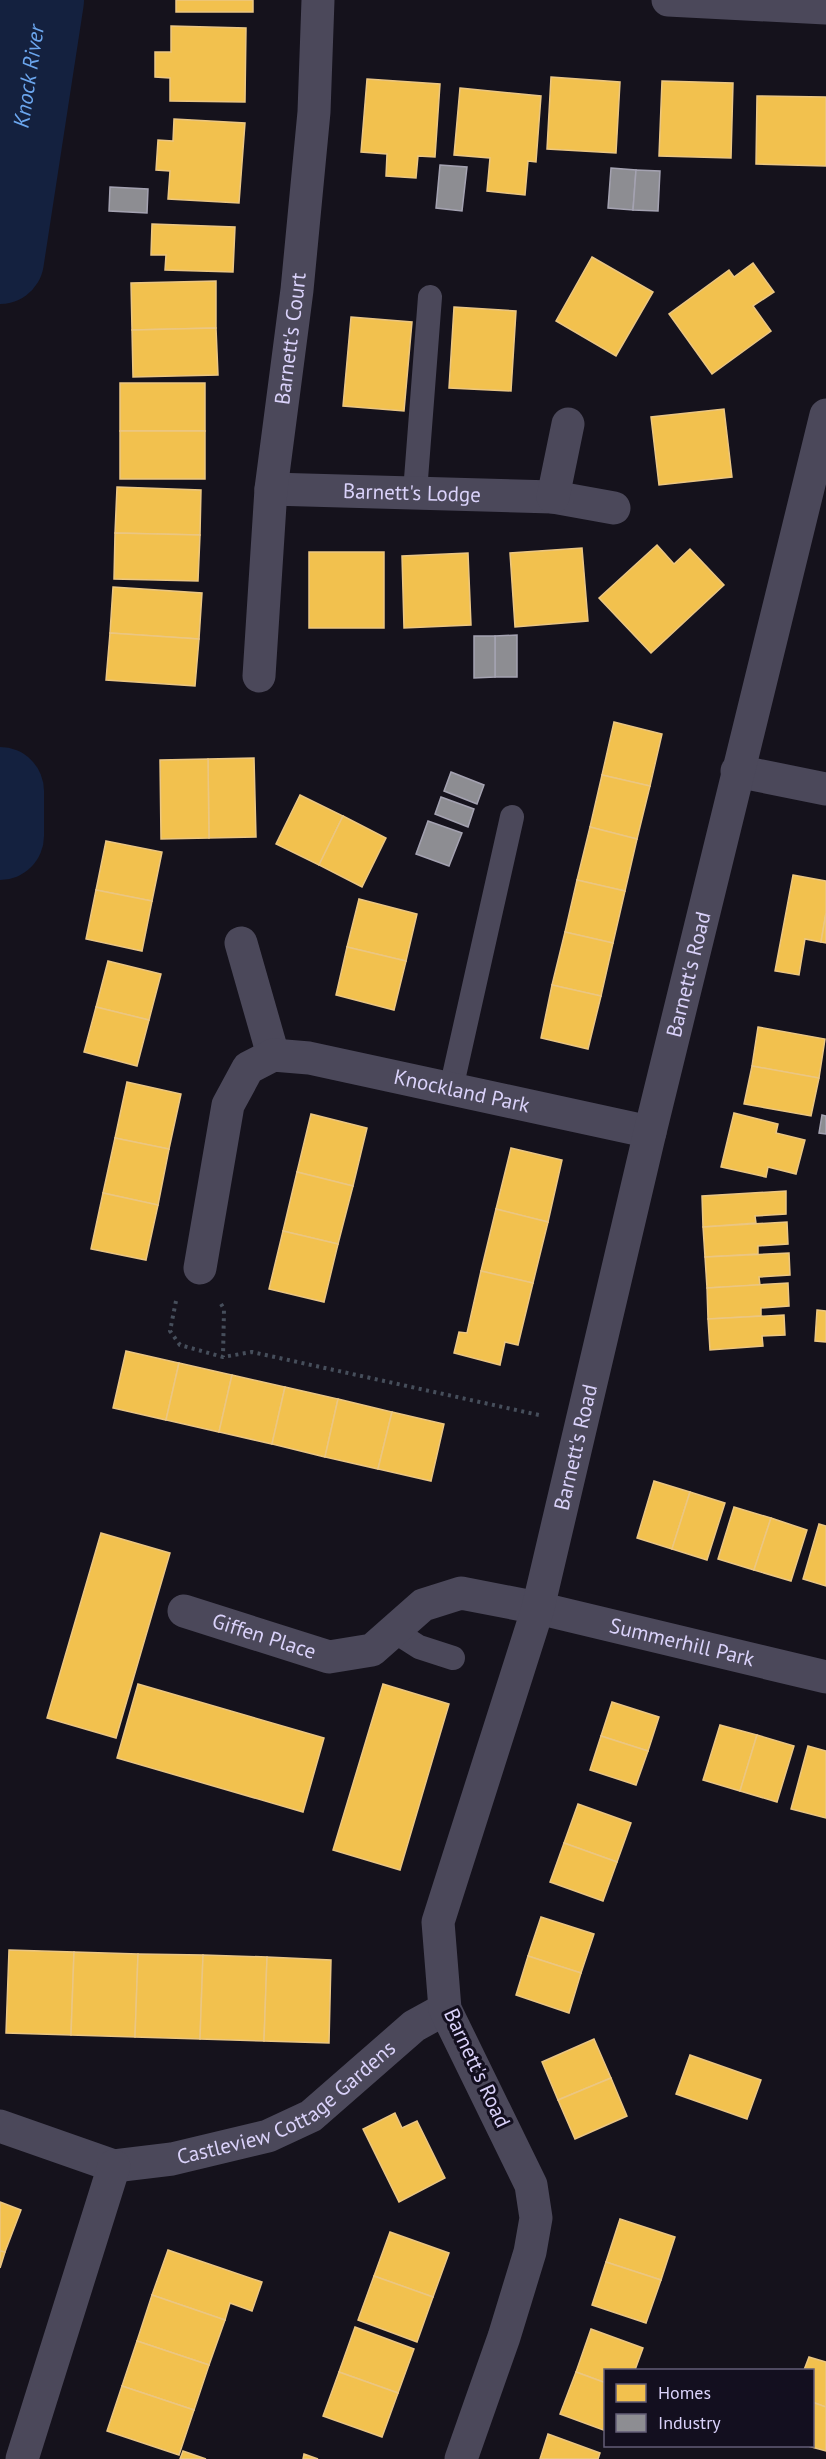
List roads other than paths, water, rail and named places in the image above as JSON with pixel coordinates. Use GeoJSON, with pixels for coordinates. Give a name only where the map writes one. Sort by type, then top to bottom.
{"type":"FeatureCollection","features":[{"type":"Feature","properties":{"kind":"street","name":"Barnett's Court"},"geometry":{"type":"LineString","coordinates":[[259,676],[271,489],[298,278],[314,112],[318,0]]}},
{"type":"Feature","properties":{"kind":"street"},"geometry":{"type":"LineString","coordinates":[[668,0],[826,8]]}},
{"type":"Feature","properties":{"kind":"street","name":"Barnett's Road"},"geometry":{"type":"LineString","coordinates":[[461,2459],[504,2337],[530,2252],[536,2218],[531,2185],[445,2009],[438,1922],[538,1608],[737,771],[826,415]]}},
{"type":"Feature","properties":{"kind":"street"},"geometry":{"type":"LineString","coordinates":[[553,497],[568,424]]}},
{"type":"Feature","properties":{"kind":"street","name":"Barnett's Lodge"},"geometry":{"type":"LineString","coordinates":[[271,489],[553,497],[614,508]]}},
{"type":"Feature","properties":{"kind":"street"},"geometry":{"type":"LineString","coordinates":[[737,771],[826,789]]}},
{"type":"Feature","properties":{"kind":"street"},"geometry":{"type":"LineString","coordinates":[[200,1268],[228,1105],[248,1068],[273,1055],[242,943]]}},
{"type":"Feature","properties":{"kind":"street","name":"Knockland Park"},"geometry":{"type":"LineString","coordinates":[[273,1055],[309,1058],[650,1132]]}},
{"type":"Feature","properties":{"kind":"street","name":"Giffen Place"},"geometry":{"type":"LineString","coordinates":[[184,1611],[329,1657],[372,1650],[423,1605],[461,1593],[538,1608]]}},
{"type":"Feature","properties":{"kind":"street","name":"Summerhill Park"},"geometry":{"type":"LineString","coordinates":[[538,1608],[826,1677]]}},
{"type":"Feature","properties":{"kind":"street","name":"Castleview Cottage Gardens"},"geometry":{"type":"LineString","coordinates":[[0,2126],[114,2166],[172,2159],[268,2136],[311,2116],[414,2026],[445,2009]]}},
{"type":"Feature","properties":{"kind":"street"},"geometry":{"type":"LineString","coordinates":[[22,2459],[114,2166]]}},
{"type":"Feature","properties":{"kind":"lane"},"geometry":{"type":"LineString","coordinates":[[415,492],[429,297]]}},
{"type":"Feature","properties":{"kind":"lane"},"geometry":{"type":"LineString","coordinates":[[451,1089],[512,817]]}},
{"type":"Feature","properties":{"kind":"lane"},"geometry":{"type":"LineString","coordinates":[[394,1631],[418,1647],[453,1658]]}},
{"type":"Feature","properties":{"kind":"waterway","name":"Knock River"},"geometry":{"type":"LineString","coordinates":[[0,260],[40,0]]}},
{"type":"Feature","properties":{"kind":"waterway","name":"Knock River"},"geometry":{"type":"LineString","coordinates":[[0,791],[0,836]]}}]}
